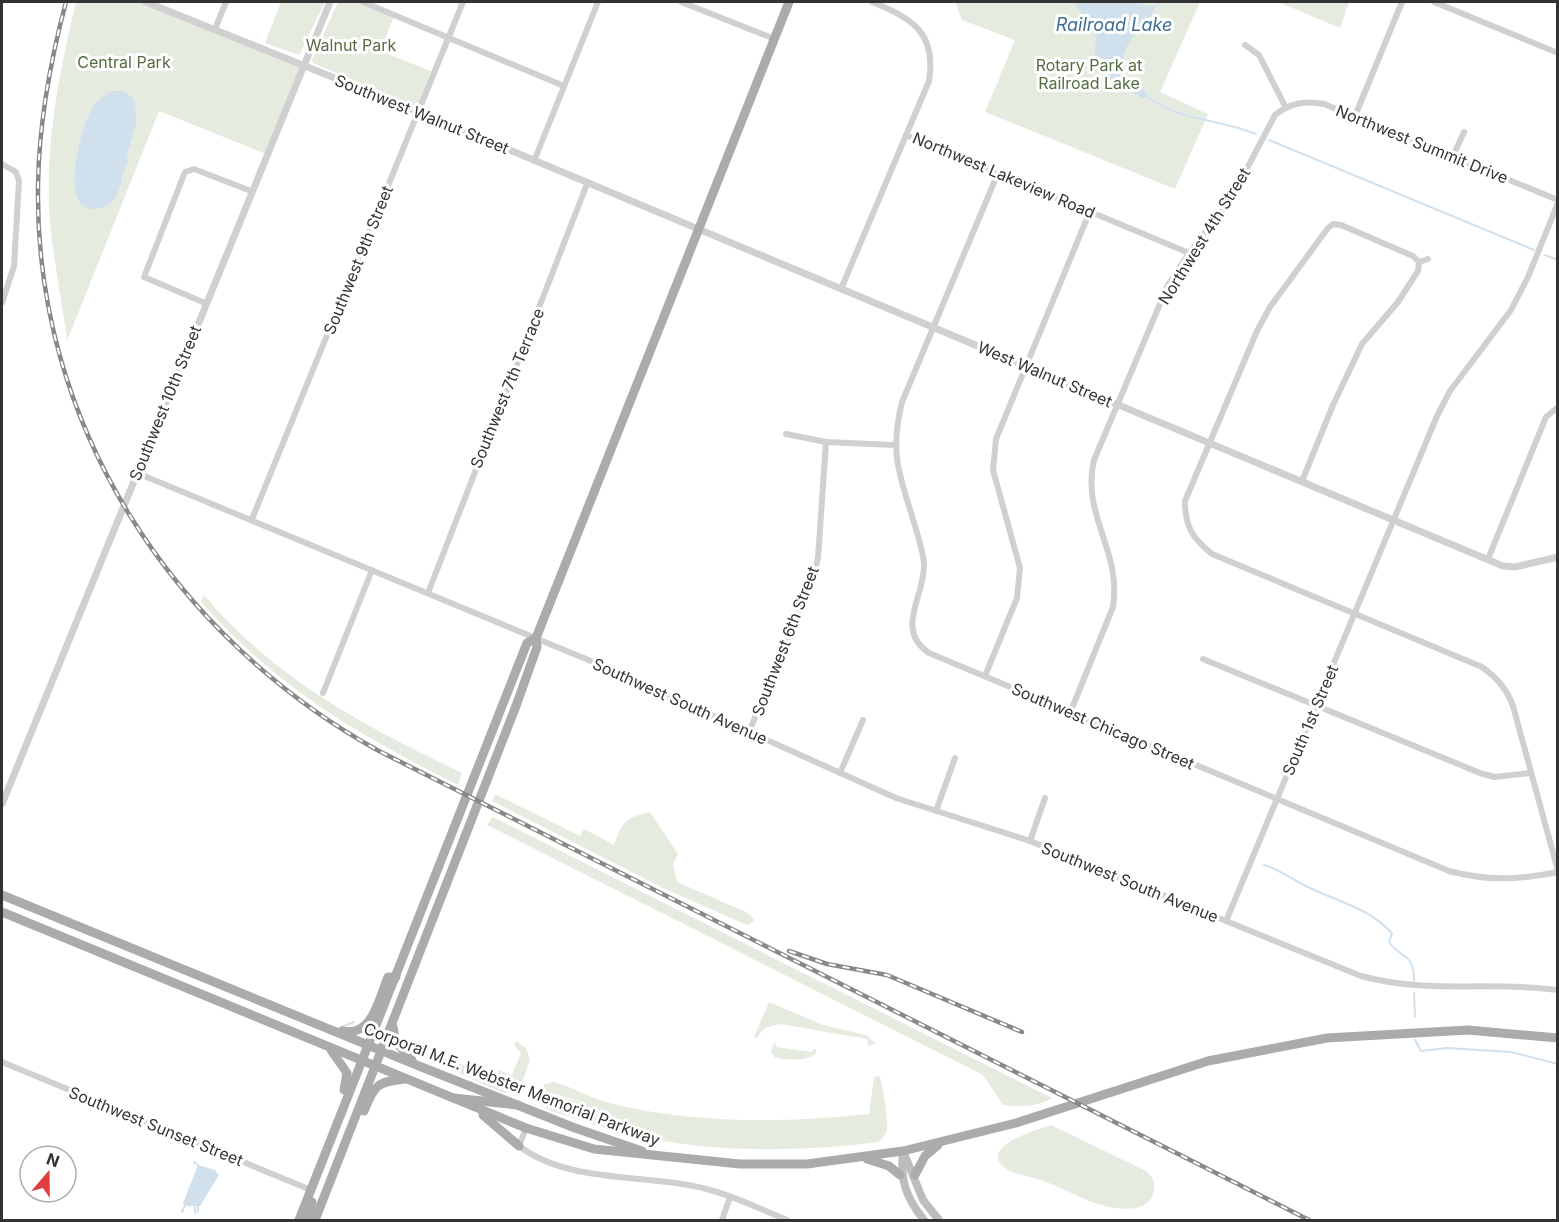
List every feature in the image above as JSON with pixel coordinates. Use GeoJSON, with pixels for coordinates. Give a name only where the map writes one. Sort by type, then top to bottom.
{"type":"FeatureCollection","features":[{"type":"Feature","properties":{"kind":"main road"},"geometry":{"type":"LineString","coordinates":[[315,1221],[516,706],[537,647],[536,638],[696,230],[789,2]]}},
{"type":"Feature","properties":{"kind":"main road"},"geometry":{"type":"LineString","coordinates":[[299,1221],[527,643],[536,638]]}},
{"type":"Feature","properties":{"kind":"main road","name":"Corporal M.E. Webster Memorial Parkway"},"geometry":{"type":"LineString","coordinates":[[2,894],[419,1066],[575,1128],[662,1158]]}},
{"type":"Feature","properties":{"kind":"main road","name":"Corporal M.E. Webster Memorial Parkway"},"geometry":{"type":"LineString","coordinates":[[2,912],[526,1128],[594,1149],[662,1158]]}},
{"type":"Feature","properties":{"kind":"main road"},"geometry":{"type":"LineString","coordinates":[[330,1029],[352,1033],[364,1027],[369,1023],[388,977],[396,977]]}},
{"type":"Feature","properties":{"kind":"main road"},"geometry":{"type":"LineString","coordinates":[[393,1022],[396,1042],[419,1066]]}},
{"type":"Feature","properties":{"kind":"main road"},"geometry":{"type":"LineString","coordinates":[[662,1158],[740,1164],[807,1164],[903,1152],[1016,1123],[1208,1061],[1328,1038],[1468,1030],[1557,1038]]}},
{"type":"Feature","properties":{"kind":"main road"},"geometry":{"type":"LineString","coordinates":[[327,1046],[342,1063],[347,1073],[341,1110]]}},
{"type":"Feature","properties":{"kind":"main road"},"geometry":{"type":"LineString","coordinates":[[352,1126],[360,1121],[374,1088],[387,1081],[407,1079]]}},
{"type":"Feature","properties":{"kind":"main road"},"geometry":{"type":"LineString","coordinates":[[449,1098],[522,1105]]}},
{"type":"Feature","properties":{"kind":"main road"},"geometry":{"type":"LineString","coordinates":[[466,1104],[488,1118],[519,1146]]}},
{"type":"Feature","properties":{"kind":"main road"},"geometry":{"type":"LineString","coordinates":[[915,1175],[925,1156],[942,1142]]}},
{"type":"Feature","properties":{"kind":"main road"},"geometry":{"type":"LineString","coordinates":[[903,1152],[900,1175],[908,1196],[924,1221]]}},
{"type":"Feature","properties":{"kind":"main road"},"geometry":{"type":"LineString","coordinates":[[903,1152],[915,1175],[923,1200],[939,1221]]}},
{"type":"Feature","properties":{"kind":"main road"},"geometry":{"type":"LineString","coordinates":[[856,1158],[889,1166],[900,1175]]}},
{"type":"Feature","properties":{"kind":"main road"},"geometry":{"type":"LineString","coordinates":[[307,1221],[313,1199],[311,1190]]}},
{"type":"Feature","properties":{"kind":"street","name":"Southwest Walnut Street"},"geometry":{"type":"LineString","coordinates":[[146,2],[419,112],[696,230]]}},
{"type":"Feature","properties":{"kind":"street"},"geometry":{"type":"LineString","coordinates":[[215,29],[226,2]]}},
{"type":"Feature","properties":{"kind":"street","name":"Southwest 10th Street"},"geometry":{"type":"LineString","coordinates":[[2,804],[302,65],[330,2]]}},
{"type":"Feature","properties":{"kind":"street"},"geometry":{"type":"LineString","coordinates":[[363,2],[564,86]]}},
{"type":"Feature","properties":{"kind":"street","name":"Southwest 9th Street"},"geometry":{"type":"LineString","coordinates":[[252,519],[464,2]]}},
{"type":"Feature","properties":{"kind":"street"},"geometry":{"type":"LineString","coordinates":[[534,160],[598,2]]}},
{"type":"Feature","properties":{"kind":"street"},"geometry":{"type":"LineString","coordinates":[[681,2],[774,39]]}},
{"type":"Feature","properties":{"kind":"street","name":"Northwest Lakeview Road"},"geometry":{"type":"LineString","coordinates":[[872,2],[910,18],[925,39],[930,51],[928,81],[906,135],[1189,253]]}},
{"type":"Feature","properties":{"kind":"street"},"geometry":{"type":"LineString","coordinates":[[1355,116],[1402,2]]}},
{"type":"Feature","properties":{"kind":"street"},"geometry":{"type":"LineString","coordinates":[[1434,2],[1557,53]]}},
{"type":"Feature","properties":{"kind":"street"},"geometry":{"type":"LineString","coordinates":[[1245,45],[1259,55],[1285,106]]}},
{"type":"Feature","properties":{"kind":"street","name":"Northwest Summit Drive"},"geometry":{"type":"LineString","coordinates":[[1285,106],[1313,101],[1453,156],[1557,202]]}},
{"type":"Feature","properties":{"kind":"street","name":"Northwest 4th Street"},"geometry":{"type":"LineString","coordinates":[[1070,713],[1115,599],[1113,564],[1090,491],[1094,460],[1161,300],[1189,253],[1231,199],[1267,126],[1285,106]]}},
{"type":"Feature","properties":{"kind":"street"},"geometry":{"type":"LineString","coordinates":[[1453,156],[1464,132]]}},
{"type":"Feature","properties":{"kind":"street"},"geometry":{"type":"LineString","coordinates":[[841,289],[906,135]]}},
{"type":"Feature","properties":{"kind":"street"},"geometry":{"type":"LineString","coordinates":[[2,164],[16,172],[19,181],[14,266],[2,303]]}},
{"type":"Feature","properties":{"kind":"street"},"geometry":{"type":"LineString","coordinates":[[205,303],[148,281],[144,277],[185,172],[189,168],[251,191]]}},
{"type":"Feature","properties":{"kind":"street"},"geometry":{"type":"LineString","coordinates":[[786,434],[826,442],[894,445],[902,402],[998,173]]}},
{"type":"Feature","properties":{"kind":"street","name":"Southwest 7th Terrace"},"geometry":{"type":"LineString","coordinates":[[428,593],[587,184]]}},
{"type":"Feature","properties":{"kind":"street","name":"South 1st Street"},"geometry":{"type":"LineString","coordinates":[[1226,921],[1437,416],[1450,391],[1511,310],[1528,277],[1557,202]]}},
{"type":"Feature","properties":{"kind":"street"},"geometry":{"type":"LineString","coordinates":[[985,676],[1017,598],[1020,568],[993,470],[993,455],[1000,427],[1090,211]]}},
{"type":"Feature","properties":{"kind":"street"},"geometry":{"type":"LineString","coordinates":[[1419,262],[1413,256],[1341,225],[1333,224],[1326,231],[1263,318],[1185,501],[1185,522],[1195,541],[1203,548],[1245,568],[1482,667],[1495,676],[1508,692],[1513,706],[1557,871]]}},
{"type":"Feature","properties":{"kind":"street","name":"West Walnut Street"},"geometry":{"type":"LineString","coordinates":[[696,230],[1503,566],[1515,567],[1557,557]]}},
{"type":"Feature","properties":{"kind":"street"},"geometry":{"type":"LineString","coordinates":[[1419,262],[1428,259]]}},
{"type":"Feature","properties":{"kind":"street"},"geometry":{"type":"LineString","coordinates":[[1302,481],[1333,405],[1362,344],[1398,302],[1418,271],[1419,262]]}},
{"type":"Feature","properties":{"kind":"street"},"geometry":{"type":"LineString","coordinates":[[1488,559],[1546,417],[1557,407]]}},
{"type":"Feature","properties":{"kind":"street","name":"Southwest 6th Street"},"geometry":{"type":"LineString","coordinates":[[749,732],[814,575],[826,442]]}},
{"type":"Feature","properties":{"kind":"street","name":"Southwest Chicago Street"},"geometry":{"type":"LineString","coordinates":[[894,445],[897,468],[921,546],[924,564],[921,590],[912,618],[913,632],[918,646],[929,653],[1070,713],[1449,871],[1495,880],[1524,879],[1557,871]]}},
{"type":"Feature","properties":{"kind":"street","name":"Southwest South Avenue"},"geometry":{"type":"LineString","coordinates":[[137,473],[536,638],[896,798],[1030,841],[1361,976],[1414,987],[1557,990]]}},
{"type":"Feature","properties":{"kind":"street"},"geometry":{"type":"LineString","coordinates":[[323,693],[372,570]]}},
{"type":"Feature","properties":{"kind":"street"},"geometry":{"type":"LineString","coordinates":[[1203,659],[1480,773],[1494,777],[1530,773]]}},
{"type":"Feature","properties":{"kind":"street"},"geometry":{"type":"LineString","coordinates":[[840,773],[862,720]]}},
{"type":"Feature","properties":{"kind":"street"},"geometry":{"type":"LineString","coordinates":[[936,811],[955,758]]}},
{"type":"Feature","properties":{"kind":"street"},"geometry":{"type":"LineString","coordinates":[[1030,841],[1045,798]]}},
{"type":"Feature","properties":{"kind":"street","name":"Southwest Sunset Street"},"geometry":{"type":"LineString","coordinates":[[2,1062],[311,1190]]}},
{"type":"Feature","properties":{"kind":"street"},"geometry":{"type":"LineString","coordinates":[[526,1128],[519,1146],[532,1156],[577,1169],[709,1189],[787,1221]]}},
{"type":"Feature","properties":{"kind":"street"},"geometry":{"type":"LineString","coordinates":[[722,1221],[730,1197]]}},
{"type":"Feature","properties":{"kind":"green space","name":"Central Park"},"geometry":{"type":"Polygon","coordinates":[[[76,2],[146,2],[302,65],[266,154],[159,111],[67,341],[50,223],[49,167],[54,111],[76,2]]]}},
{"type":"Feature","properties":{"kind":"green space"},"geometry":{"type":"Polygon","coordinates":[[[281,2],[325,2],[299,55],[265,43],[281,2]]]}},
{"type":"Feature","properties":{"kind":"green space","name":"Walnut Park"},"geometry":{"type":"Polygon","coordinates":[[[338,2],[363,2],[395,14],[380,51],[431,71],[419,102],[413,106],[311,62],[338,2]]]}},
{"type":"Feature","properties":{"kind":"green space","name":"Rotary Park at Railroad Lake"},"geometry":{"type":"Polygon","coordinates":[[[955,2],[1200,2],[1160,92],[1208,114],[1175,189],[985,112],[1015,40],[962,20],[955,2]]]}},
{"type":"Feature","properties":{"kind":"green space"},"geometry":{"type":"Polygon","coordinates":[[[1278,2],[1349,2],[1340,28],[1278,2]]]}},
{"type":"Feature","properties":{"kind":"green space"},"geometry":{"type":"Polygon","coordinates":[[[204,595],[261,652],[291,676],[356,718],[462,773],[458,785],[385,747],[320,707],[289,684],[230,633],[201,602],[204,595]]]}},
{"type":"Feature","properties":{"kind":"green space"},"geometry":{"type":"Polygon","coordinates":[[[495,794],[580,836],[584,829],[614,845],[626,822],[635,816],[650,812],[678,854],[673,865],[677,882],[746,912],[755,920],[747,925],[665,889],[492,801],[495,794]]]}},
{"type":"Feature","properties":{"kind":"green space"},"geometry":{"type":"Polygon","coordinates":[[[493,817],[1052,1098],[1028,1106],[1003,1105],[983,1075],[487,825],[493,817]]]}},
{"type":"Feature","properties":{"kind":"green space"},"geometry":{"type":"Polygon","coordinates":[[[769,1002],[823,1025],[866,1035],[876,1044],[868,1045],[867,1039],[780,1024],[765,1028],[756,1038],[754,1037],[769,1002]]]}},
{"type":"Feature","properties":{"kind":"green space"},"geometry":{"type":"Polygon","coordinates":[[[516,1041],[526,1048],[530,1060],[518,1087],[509,1092],[503,1093],[437,1063],[438,1060],[445,1058],[496,1077],[499,1070],[512,1075],[521,1053],[514,1045],[516,1041]]]}},
{"type":"Feature","properties":{"kind":"green space"},"geometry":{"type":"Polygon","coordinates":[[[775,1041],[776,1047],[812,1052],[816,1049],[816,1053],[802,1059],[774,1057],[771,1051],[775,1041]]]}},
{"type":"Feature","properties":{"kind":"green space"},"geometry":{"type":"Polygon","coordinates":[[[879,1076],[887,1130],[879,1142],[801,1149],[724,1148],[646,1138],[608,1129],[551,1110],[538,1102],[536,1098],[540,1093],[589,1103],[539,1090],[545,1084],[553,1082],[613,1104],[677,1115],[741,1120],[837,1117],[869,1114],[874,1077],[879,1076]]]}},
{"type":"Feature","properties":{"kind":"green space"},"geometry":{"type":"Polygon","coordinates":[[[1051,1125],[1146,1171],[1151,1176],[1154,1187],[1154,1192],[1148,1202],[1136,1208],[1125,1209],[1102,1205],[1044,1181],[1010,1171],[998,1160],[999,1153],[1004,1146],[1013,1140],[1051,1125]]]}},
{"type":"Feature","properties":{"kind":"water","name":"Railroad Lake"},"geometry":{"type":"Polygon","coordinates":[[[1074,2],[1134,2],[1154,7],[1153,12],[1125,50],[1122,62],[1123,75],[1148,94],[1144,99],[1102,73],[1095,55],[1096,35],[1074,2]]]}},
{"type":"Feature","properties":{"kind":"water"},"geometry":{"type":"Polygon","coordinates":[[[112,91],[124,91],[135,100],[136,124],[127,156],[128,163],[116,196],[106,206],[92,209],[82,205],[76,194],[76,163],[79,145],[94,105],[112,91]]]}},
{"type":"Feature","properties":{"kind":"water"},"geometry":{"type":"Polygon","coordinates":[[[198,1165],[215,1170],[219,1175],[200,1206],[187,1206],[183,1203],[198,1165]]]}},
{"type":"Feature","properties":{"kind":"waterway"},"geometry":{"type":"LineString","coordinates":[[1154,7],[1162,2]]}},
{"type":"Feature","properties":{"kind":"waterway"},"geometry":{"type":"LineString","coordinates":[[1146,96],[1173,111],[1256,134]]}},
{"type":"Feature","properties":{"kind":"waterway"},"geometry":{"type":"LineString","coordinates":[[1269,140],[1534,250]]}},
{"type":"Feature","properties":{"kind":"waterway"},"geometry":{"type":"LineString","coordinates":[[1545,255],[1558,260]]}},
{"type":"Feature","properties":{"kind":"waterway"},"geometry":{"type":"LineString","coordinates":[[1264,865],[1353,906],[1383,924],[1392,933],[1389,942],[1410,961],[1414,981]]}},
{"type":"Feature","properties":{"kind":"waterway"},"geometry":{"type":"LineString","coordinates":[[1414,993],[1415,1017]]}},
{"type":"Feature","properties":{"kind":"waterway"},"geometry":{"type":"LineString","coordinates":[[339,1028],[354,1022]]}},
{"type":"Feature","properties":{"kind":"waterway"},"geometry":{"type":"LineString","coordinates":[[1415,1040],[1421,1051],[1447,1048],[1511,1052],[1558,1064]]}},
{"type":"Feature","properties":{"kind":"waterway"},"geometry":{"type":"LineString","coordinates":[[194,1162],[198,1165]]}},
{"type":"Feature","properties":{"kind":"waterway"},"geometry":{"type":"LineString","coordinates":[[182,1212],[185,1205]]}},
{"type":"Feature","properties":{"kind":"waterway"},"geometry":{"type":"LineString","coordinates":[[195,1207],[195,1213]]}},
{"type":"Feature","properties":{"kind":"waterway"},"geometry":{"type":"LineString","coordinates":[[198,1207],[198,1212]]}},
{"type":"Feature","properties":{"kind":"railway"},"geometry":{"type":"LineString","coordinates":[[66,2],[46,93],[38,185],[43,274],[61,359],[90,439],[130,515],[180,585],[238,648],[305,704],[379,751],[1309,1220]]}},
{"type":"Feature","properties":{"kind":"railway"},"geometry":{"type":"LineString","coordinates":[[789,951],[827,964],[887,975],[1022,1032]]}}]}
